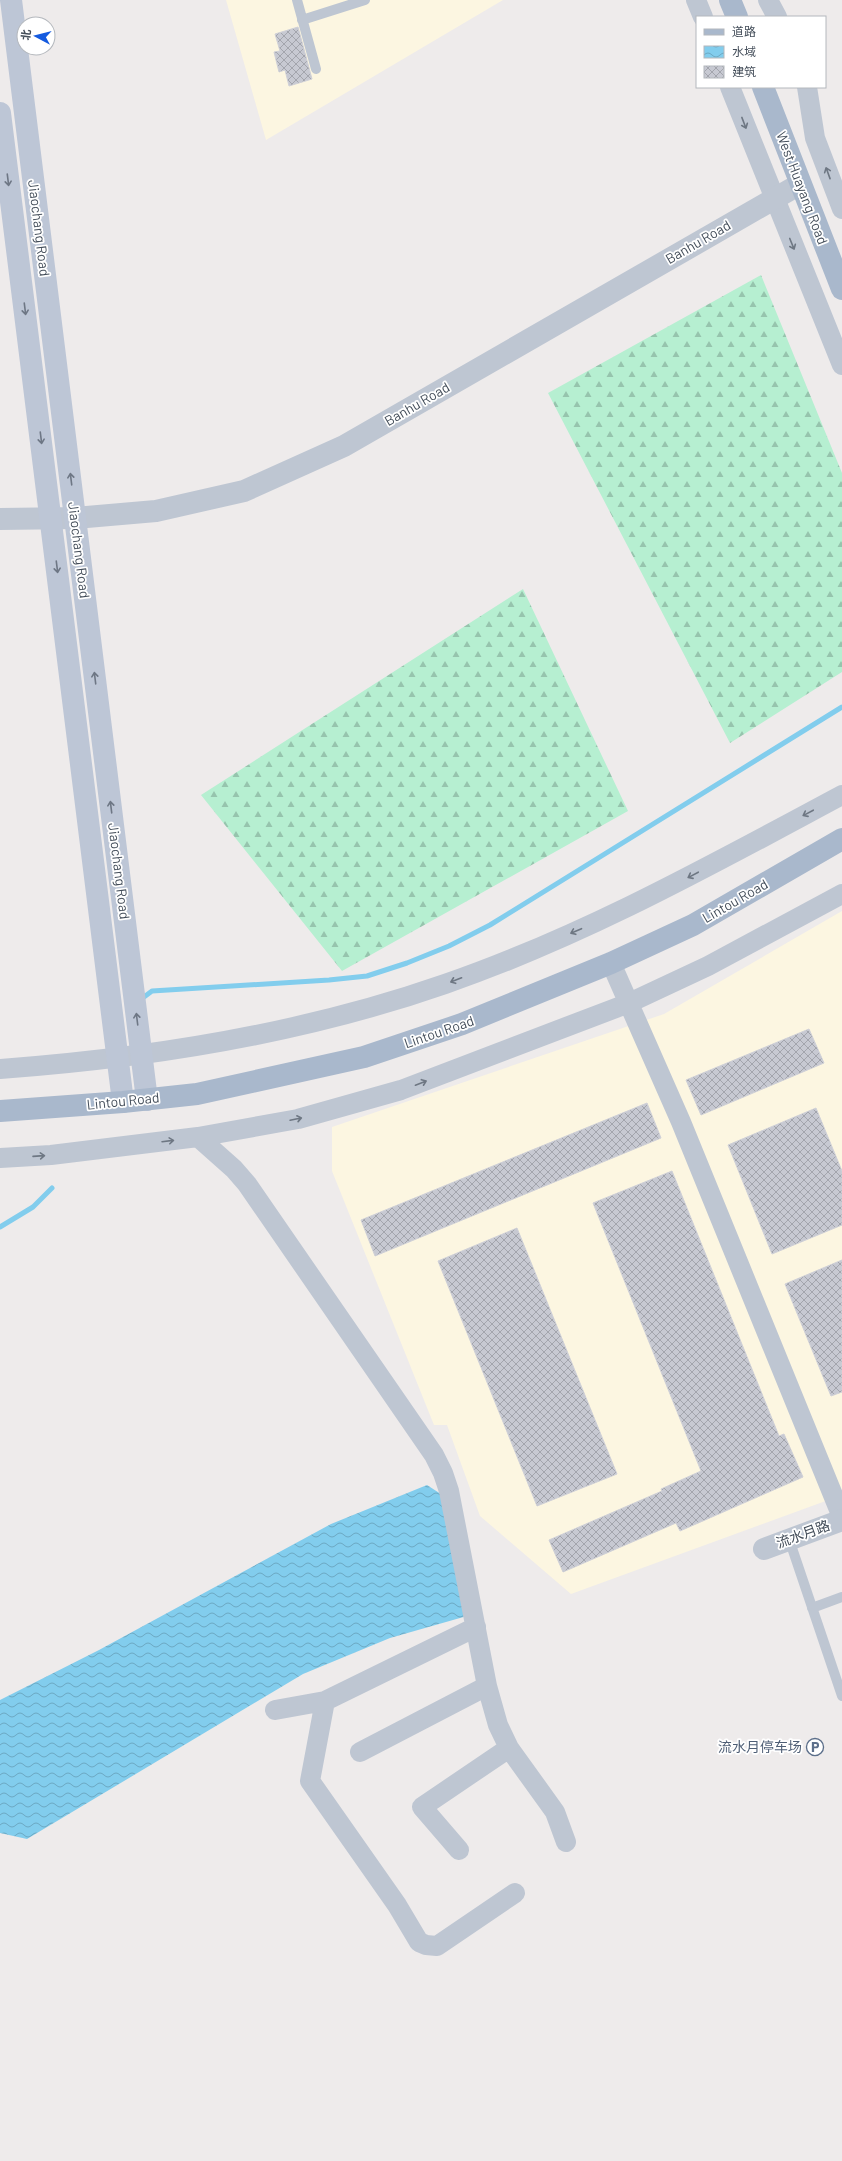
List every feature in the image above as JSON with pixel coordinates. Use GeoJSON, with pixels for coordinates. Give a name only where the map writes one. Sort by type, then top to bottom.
{"type":"FeatureCollection","features":[{"type":"Feature","properties":{"kind":"main road","name":"Jiaochang Road"},"geometry":{"type":"LineString","coordinates":[[11,0],[147,1100]]}},
{"type":"Feature","properties":{"kind":"main road"},"geometry":{"type":"LineString","coordinates":[[730,0],[737,16]]}},
{"type":"Feature","properties":{"kind":"main road","name":"West Huayang Road"},"geometry":{"type":"LineString","coordinates":[[763,88],[842,289]]}},
{"type":"Feature","properties":{"kind":"main road","name":"Jiaochang Road"},"geometry":{"type":"LineString","coordinates":[[0,113],[123,1102]]}},
{"type":"Feature","properties":{"kind":"main road","name":"Lintou Road"},"geometry":{"type":"LineString","coordinates":[[0,1111],[147,1100],[197,1094],[364,1057],[462,1024],[612,963],[693,925],[842,839]]}},
{"type":"Feature","properties":{"kind":"street"},"geometry":{"type":"LineString","coordinates":[[696,0],[703,16]]}},
{"type":"Feature","properties":{"kind":"street"},"geometry":{"type":"LineString","coordinates":[[768,0],[776,16]]}},
{"type":"Feature","properties":{"kind":"street"},"geometry":{"type":"LineString","coordinates":[[730,88],[842,365]]}},
{"type":"Feature","properties":{"kind":"street"},"geometry":{"type":"LineString","coordinates":[[807,88],[815,138],[842,209]]}},
{"type":"Feature","properties":{"kind":"street","name":"Banhu Road"},"geometry":{"type":"LineString","coordinates":[[0,519],[75,518],[156,511],[244,490],[344,446],[800,184]]}},
{"type":"Feature","properties":{"kind":"street"},"geometry":{"type":"LineString","coordinates":[[0,1069],[187,1049],[272,1032],[376,1006],[444,985],[497,965],[610,916],[675,885],[842,795]]}},
{"type":"Feature","properties":{"kind":"street"},"geometry":{"type":"LineString","coordinates":[[0,1158],[51,1155],[198,1137],[298,1119],[400,1090],[629,1003],[708,966],[842,894]]}},
{"type":"Feature","properties":{"kind":"street"},"geometry":{"type":"LineString","coordinates":[[612,963],[681,1122],[842,1519]]}},
{"type":"Feature","properties":{"kind":"street"},"geometry":{"type":"LineString","coordinates":[[198,1137],[234,1169],[247,1184],[434,1455],[443,1473],[449,1492],[487,1686],[498,1725],[509,1748],[555,1812],[566,1842]]}},
{"type":"Feature","properties":{"kind":"street","name":"流水月路"},"geometry":{"type":"LineString","coordinates":[[764,1549],[842,1519]]}},
{"type":"Feature","properties":{"kind":"street"},"geometry":{"type":"LineString","coordinates":[[275,1710],[325,1701],[476,1627]]}},
{"type":"Feature","properties":{"kind":"street"},"geometry":{"type":"LineString","coordinates":[[360,1752],[487,1686]]}},
{"type":"Feature","properties":{"kind":"street"},"geometry":{"type":"LineString","coordinates":[[325,1701],[310,1781],[398,1905],[419,1942],[426,1945],[437,1946],[515,1893]]}},
{"type":"Feature","properties":{"kind":"street"},"geometry":{"type":"LineString","coordinates":[[459,1850],[422,1807],[509,1748]]}},
{"type":"Feature","properties":{"kind":"lane"},"geometry":{"type":"LineString","coordinates":[[297,0],[316,69]]}},
{"type":"Feature","properties":{"kind":"lane"},"geometry":{"type":"LineString","coordinates":[[302,20],[365,0]]}},
{"type":"Feature","properties":{"kind":"lane"},"geometry":{"type":"LineString","coordinates":[[789,1539],[841,1690]]}},
{"type":"Feature","properties":{"kind":"lane"},"geometry":{"type":"LineString","coordinates":[[812,1608],[842,1597]]}},
{"type":"Feature","properties":{"kind":"shaded area"},"geometry":{"type":"Polygon","coordinates":[[[226,0],[503,0],[266,140],[226,0]]]}},
{"type":"Feature","properties":{"kind":"shaded area"},"geometry":{"type":"Polygon","coordinates":[[[842,911],[842,1495],[571,1594],[480,1516],[447,1425],[434,1425],[332,1171],[332,1127],[664,1014],[842,911]]]}},
{"type":"Feature","properties":{"kind":"green space"},"geometry":{"type":"Polygon","coordinates":[[[761,275],[842,473],[842,672],[730,743],[548,393],[761,275]]]}},
{"type":"Feature","properties":{"kind":"green space"},"geometry":{"type":"Polygon","coordinates":[[[523,589],[628,811],[342,971],[201,795],[523,589]]]}},
{"type":"Feature","properties":{"kind":"water"},"geometry":{"type":"Polygon","coordinates":[[[427,1485],[447,1498],[467,1616],[390,1638],[303,1674],[27,1839],[0,1833],[0,1700],[99,1650],[331,1524],[427,1485]]]}},
{"type":"Feature","properties":{"kind":"building"},"geometry":{"type":"Polygon","coordinates":[[[298,27],[312,79],[289,86],[285,70],[279,72],[274,52],[280,51],[275,34],[298,27]]]}},
{"type":"Feature","properties":{"kind":"building"},"geometry":{"type":"Polygon","coordinates":[[[809,1029],[824,1063],[701,1115],[686,1080],[809,1029]]]}},
{"type":"Feature","properties":{"kind":"building"},"geometry":{"type":"Polygon","coordinates":[[[647,1103],[661,1138],[375,1256],[361,1220],[647,1103]]]}},
{"type":"Feature","properties":{"kind":"building"},"geometry":{"type":"Polygon","coordinates":[[[816,1108],[842,1171],[842,1225],[772,1254],[728,1145],[816,1108]]]}},
{"type":"Feature","properties":{"kind":"building"},"geometry":{"type":"Polygon","coordinates":[[[672,1171],[779,1436],[784,1434],[803,1477],[680,1531],[676,1523],[563,1572],[549,1540],[662,1491],[661,1489],[701,1471],[593,1203],[672,1171]]]}},
{"type":"Feature","properties":{"kind":"building"},"geometry":{"type":"Polygon","coordinates":[[[517,1228],[617,1474],[537,1506],[438,1261],[517,1228]]]}},
{"type":"Feature","properties":{"kind":"building"},"geometry":{"type":"Polygon","coordinates":[[[842,1260],[842,1392],[831,1396],[785,1284],[842,1260]]]}},
{"type":"Feature","properties":{"kind":"waterway"},"geometry":{"type":"LineString","coordinates":[[144,997],[152,991],[329,980],[367,976],[407,963],[449,946],[490,925],[842,707]]}},
{"type":"Feature","properties":{"kind":"waterway"},"geometry":{"type":"LineString","coordinates":[[0,1227],[33,1207],[52,1188]]}},
{"type":"Feature","properties":{"kind":"place","name":"流水月停车场"},"geometry":{"type":"Point","coordinates":[815,1747]}}]}
